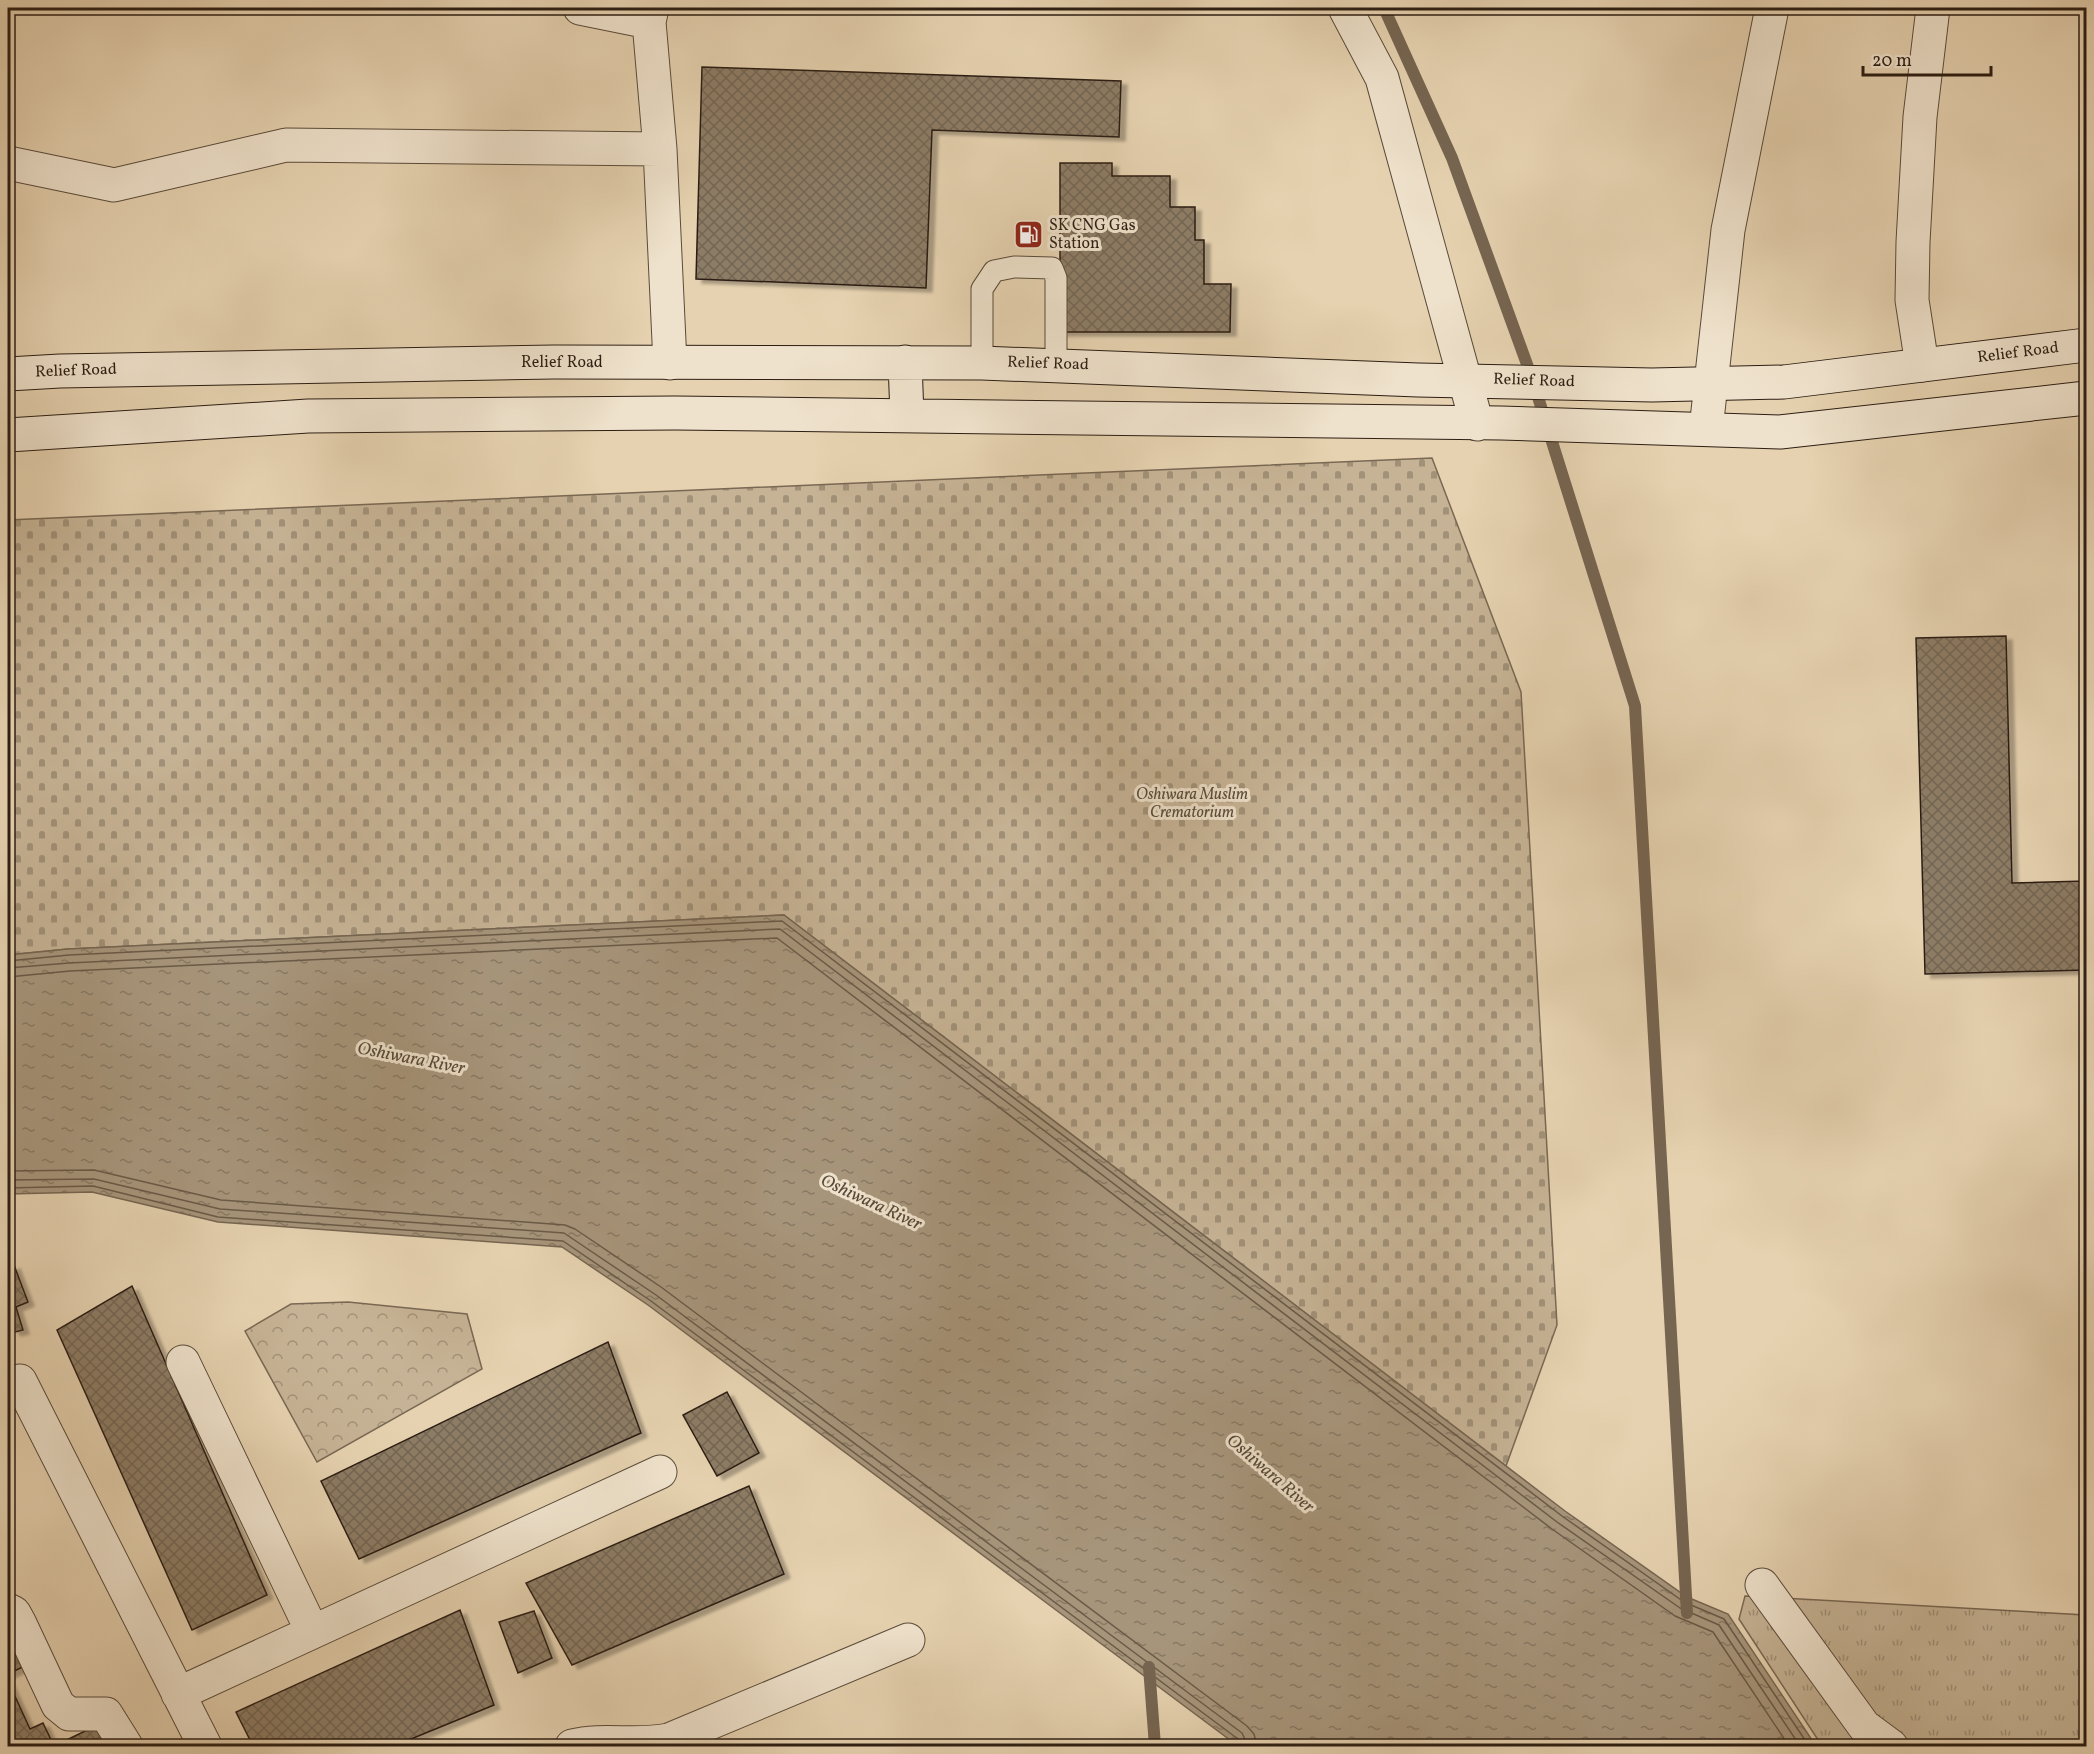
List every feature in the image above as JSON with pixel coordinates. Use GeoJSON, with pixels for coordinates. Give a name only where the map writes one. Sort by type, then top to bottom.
{"type":"FeatureCollection","features":[{"type":"Feature","properties":{"kind":"street"},"geometry":{"type":"LineString","coordinates":[[580,8],[651,15],[670,363]]}},
{"type":"Feature","properties":{"kind":"street"},"geometry":{"type":"LineString","coordinates":[[1345,8],[1382,78],[1479,380],[1489,423]]}},
{"type":"Feature","properties":{"kind":"street"},"geometry":{"type":"LineString","coordinates":[[1706,429],[1728,230],[1772,8]]}},
{"type":"Feature","properties":{"kind":"street"},"geometry":{"type":"LineString","coordinates":[[1922,365],[1912,300],[1913,242],[1920,117],[1933,8]]}},
{"type":"Feature","properties":{"kind":"street"},"geometry":{"type":"LineString","coordinates":[[8,163],[114,185],[286,145],[660,149]]}},
{"type":"Feature","properties":{"kind":"street","name":"Relief Road"},"geometry":{"type":"LineString","coordinates":[[8,374],[60,370],[906,362],[1056,364],[1652,385],[1784,382],[2086,345]]}},
{"type":"Feature","properties":{"kind":"street"},"geometry":{"type":"LineString","coordinates":[[906,362],[907,416]]}},
{"type":"Feature","properties":{"kind":"street"},"geometry":{"type":"LineString","coordinates":[[8,435],[308,416],[675,413],[1489,423],[1780,432],[2086,398]]}},
{"type":"Feature","properties":{"kind":"street"},"geometry":{"type":"LineString","coordinates":[[183,1362],[222,1438],[312,1631]]}},
{"type":"Feature","properties":{"kind":"street"},"geometry":{"type":"LineString","coordinates":[[20,1381],[205,1746]]}},
{"type":"Feature","properties":{"kind":"street"},"geometry":{"type":"LineString","coordinates":[[178,1694],[660,1472]]}},
{"type":"Feature","properties":{"kind":"street"},"geometry":{"type":"LineString","coordinates":[[1762,1585],[1864,1726],[1891,1746]]}},
{"type":"Feature","properties":{"kind":"street"},"geometry":{"type":"LineString","coordinates":[[8,1610],[14,1613],[20,1624],[58,1705],[69,1714],[106,1714],[126,1746]]}},
{"type":"Feature","properties":{"kind":"street"},"geometry":{"type":"LineString","coordinates":[[572,1746],[586,1742],[611,1741],[633,1745],[669,1740],[908,1640]]}},
{"type":"Feature","properties":{"kind":"lane"},"geometry":{"type":"LineString","coordinates":[[982,363],[982,289],[994,271],[1014,267],[1052,268],[1056,278],[1056,364]]}},
{"type":"Feature","properties":{"kind":"green space","name":"Oshiwara Muslim Crematorium"},"geometry":{"type":"Polygon","coordinates":[[[1432,458],[1521,692],[1557,1325],[1506,1466],[784,915],[68,949],[8,955],[8,520],[1432,458]]]}},
{"type":"Feature","properties":{"kind":"green space"},"geometry":{"type":"Polygon","coordinates":[[[348,1302],[467,1314],[482,1369],[317,1462],[245,1331],[291,1304],[348,1302]]]}},
{"type":"Feature","properties":{"kind":"green space"},"geometry":{"type":"Polygon","coordinates":[[[1745,1596],[2086,1615],[2086,1746],[1822,1746],[1739,1619],[1745,1596]]]}},
{"type":"Feature","properties":{"kind":"water","name":"Oshiwara River"},"geometry":{"type":"Polygon","coordinates":[[[784,915],[1565,1511],[1687,1597],[1728,1614],[1816,1746],[1238,1746],[648,1305],[562,1247],[218,1222],[92,1192],[8,1194],[8,955],[68,949],[784,915]]]}},
{"type":"Feature","properties":{"kind":"building"},"geometry":{"type":"Polygon","coordinates":[[[702,67],[1121,81],[1119,137],[932,130],[926,288],[696,279],[702,67]]]}},
{"type":"Feature","properties":{"kind":"building"},"geometry":{"type":"Polygon","coordinates":[[[1060,163],[1112,163],[1112,176],[1170,176],[1170,207],[1195,207],[1195,240],[1204,240],[1204,284],[1231,284],[1230,332],[1060,332],[1060,163]]]}},
{"type":"Feature","properties":{"kind":"building"},"geometry":{"type":"Polygon","coordinates":[[[2006,636],[2012,883],[2086,881],[2086,970],[1925,974],[1916,638],[2006,636]]]}},
{"type":"Feature","properties":{"kind":"building"},"geometry":{"type":"Polygon","coordinates":[[[14,1265],[28,1302],[16,1307],[23,1330],[15,1332],[8,1323],[8,1268],[14,1265]]]}},
{"type":"Feature","properties":{"kind":"building"},"geometry":{"type":"Polygon","coordinates":[[[132,1286],[267,1595],[192,1630],[57,1330],[132,1286]]]}},
{"type":"Feature","properties":{"kind":"building"},"geometry":{"type":"Polygon","coordinates":[[[608,1342],[641,1433],[359,1559],[321,1481],[608,1342]]]}},
{"type":"Feature","properties":{"kind":"building"},"geometry":{"type":"Polygon","coordinates":[[[727,1392],[759,1453],[717,1476],[683,1415],[727,1392]]]}},
{"type":"Feature","properties":{"kind":"building"},"geometry":{"type":"Polygon","coordinates":[[[749,1486],[784,1574],[572,1665],[526,1583],[749,1486]]]}},
{"type":"Feature","properties":{"kind":"building"},"geometry":{"type":"Polygon","coordinates":[[[460,1610],[494,1705],[394,1746],[253,1746],[236,1712],[460,1610]]]}},
{"type":"Feature","properties":{"kind":"building"},"geometry":{"type":"Polygon","coordinates":[[[534,1611],[552,1658],[518,1673],[499,1622],[534,1611]]]}},
{"type":"Feature","properties":{"kind":"building"},"geometry":{"type":"Polygon","coordinates":[[[8,1619],[29,1664],[8,1674],[8,1619]]]}},
{"type":"Feature","properties":{"kind":"building"},"geometry":{"type":"Polygon","coordinates":[[[8,1681],[30,1729],[43,1723],[54,1746],[10,1746],[8,1681]]]}},
{"type":"Feature","properties":{"kind":"building"},"geometry":{"type":"Polygon","coordinates":[[[104,1722],[115,1746],[54,1746],[104,1722]]]}},
{"type":"Feature","properties":{"kind":"waterway"},"geometry":{"type":"LineString","coordinates":[[1384,8],[1452,158],[1532,378],[1635,706],[1687,1613]]}},
{"type":"Feature","properties":{"kind":"waterway"},"geometry":{"type":"LineString","coordinates":[[1149,1667],[1155,1746]]}},
{"type":"Feature","properties":{"kind":"place","name":"SK CNG Gas Station"},"geometry":{"type":"Point","coordinates":[1028,235]}}]}
